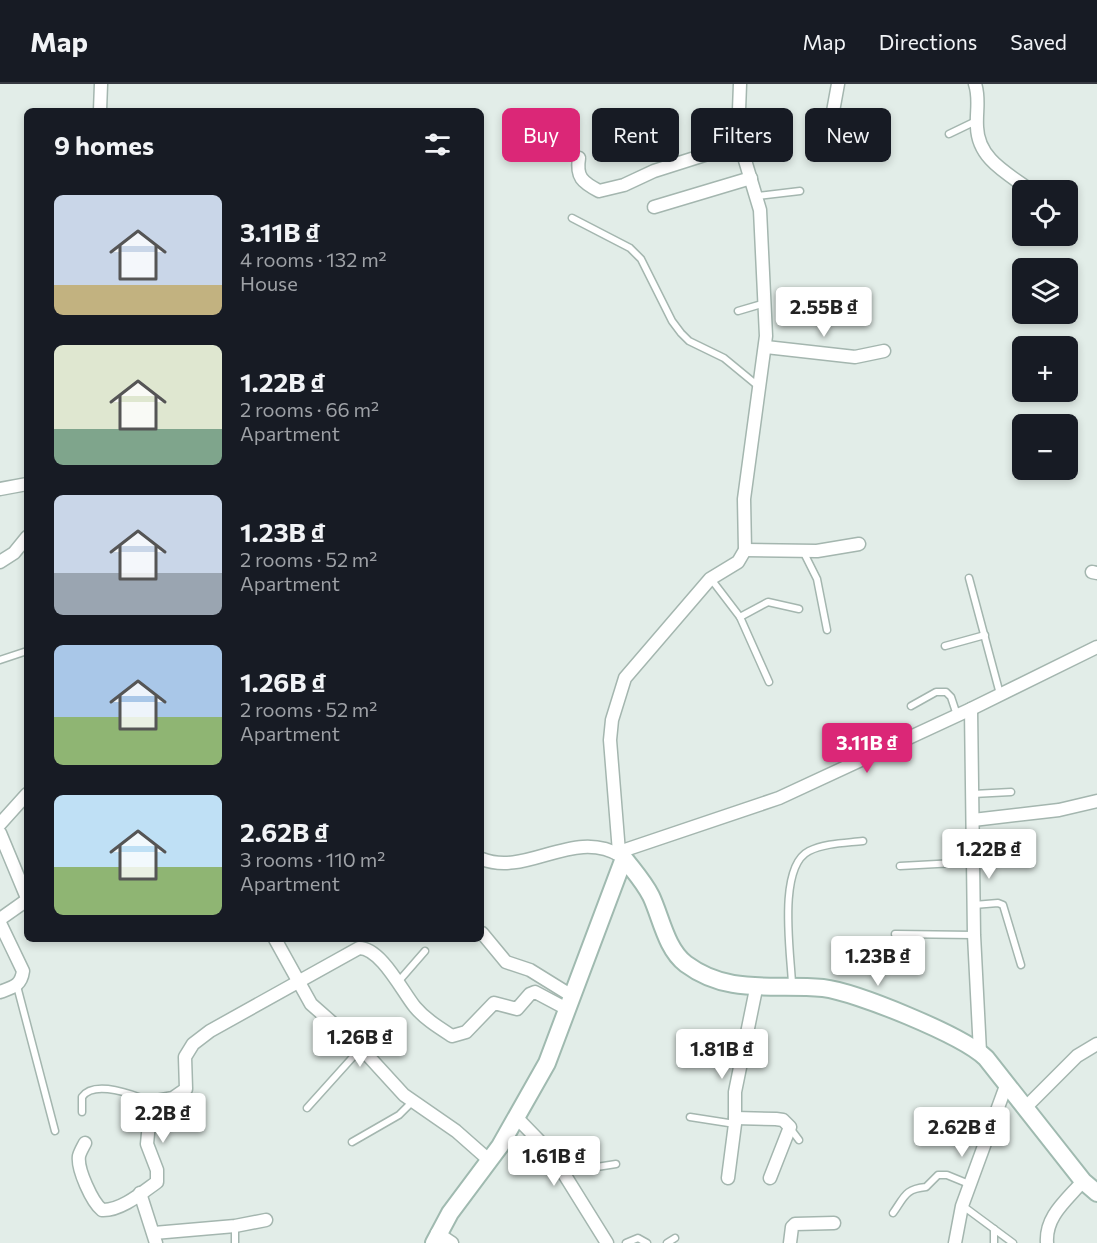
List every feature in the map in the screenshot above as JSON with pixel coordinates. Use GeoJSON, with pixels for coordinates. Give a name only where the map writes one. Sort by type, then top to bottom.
{"type":"FeatureCollection","features":[{"type":"Feature","properties":{"kind":"street"},"geometry":{"type":"LineString","coordinates":[[100,108],[101,84]]}},
{"type":"Feature","properties":{"kind":"street"},"geometry":{"type":"LineString","coordinates":[[740,84],[740,108]]}},
{"type":"Feature","properties":{"kind":"street"},"geometry":{"type":"LineString","coordinates":[[834,108],[838,84]]}},
{"type":"Feature","properties":{"kind":"street"},"geometry":{"type":"LineString","coordinates":[[975,84],[978,102],[977,121],[982,150],[991,161],[1017,180]]}},
{"type":"Feature","properties":{"kind":"street"},"geometry":{"type":"LineString","coordinates":[[578,162],[577,173],[580,180],[599,190],[624,185],[654,171],[691,159]]}},
{"type":"Feature","properties":{"kind":"street"},"geometry":{"type":"LineString","coordinates":[[452,1243],[436,1238],[490,1161],[547,1063],[570,1003],[620,854],[610,740],[612,720],[625,678],[711,579],[738,562],[745,550],[744,499],[766,347],[762,222],[757,196],[746,162]]}},
{"type":"Feature","properties":{"kind":"street"},"geometry":{"type":"LineString","coordinates":[[654,207],[751,178]]}},
{"type":"Feature","properties":{"kind":"street"},"geometry":{"type":"LineString","coordinates":[[766,347],[855,357],[884,351]]}},
{"type":"Feature","properties":{"kind":"street"},"geometry":{"type":"LineString","coordinates":[[0,489],[24,485]]}},
{"type":"Feature","properties":{"kind":"street"},"geometry":{"type":"LineString","coordinates":[[0,562],[14,554],[24,541]]}},
{"type":"Feature","properties":{"kind":"street"},"geometry":{"type":"LineString","coordinates":[[745,550],[827,551],[859,544]]}},
{"type":"Feature","properties":{"kind":"street"},"geometry":{"type":"LineString","coordinates":[[484,860],[493,864],[507,863],[578,846],[590,846],[620,854],[753,808],[957,716],[1097,647]]}},
{"type":"Feature","properties":{"kind":"street"},"geometry":{"type":"LineString","coordinates":[[971,709],[974,935],[980,1052]]}},
{"type":"Feature","properties":{"kind":"street"},"geometry":{"type":"LineString","coordinates":[[0,824],[24,797]]}},
{"type":"Feature","properties":{"kind":"street"},"geometry":{"type":"LineString","coordinates":[[974,820],[1059,810],[1097,801]]}},
{"type":"Feature","properties":{"kind":"street"},"geometry":{"type":"LineString","coordinates":[[0,833],[24,892]]}},
{"type":"Feature","properties":{"kind":"street"},"geometry":{"type":"LineString","coordinates":[[620,854],[644,884],[675,952],[685,963],[716,980],[756,988],[839,991],[938,1030],[980,1052],[1083,1181],[1097,1193]]}},
{"type":"Feature","properties":{"kind":"street"},"geometry":{"type":"LineString","coordinates":[[0,992],[17,986],[22,979],[23,971],[0,921],[24,901]]}},
{"type":"Feature","properties":{"kind":"street"},"geometry":{"type":"LineString","coordinates":[[484,935],[506,962],[530,970],[570,1003]]}},
{"type":"Feature","properties":{"kind":"street"},"geometry":{"type":"LineString","coordinates":[[277,942],[311,1004],[361,1048],[412,1102],[456,1131],[490,1161]]}},
{"type":"Feature","properties":{"kind":"street"},"geometry":{"type":"LineString","coordinates":[[85,1143],[78,1158],[97,1206],[102,1210],[110,1209],[140,1194],[158,1182],[159,1176],[147,1144],[151,1102],[173,1098],[186,1089],[185,1057],[201,1037],[298,982],[357,943],[383,962],[416,1008],[431,1023],[452,1036],[466,1032],[494,1003],[516,1010],[530,994],[535,992],[570,1003]]}},
{"type":"Feature","properties":{"kind":"street"},"geometry":{"type":"LineString","coordinates":[[728,1178],[735,1121],[735,1092],[756,988]]}},
{"type":"Feature","properties":{"kind":"street"},"geometry":{"type":"LineString","coordinates":[[1025,1108],[1077,1056],[1097,1044]]}},
{"type":"Feature","properties":{"kind":"street"},"geometry":{"type":"LineString","coordinates":[[955,1243],[969,1184],[1007,1083]]}},
{"type":"Feature","properties":{"kind":"street"},"geometry":{"type":"LineString","coordinates":[[517,1118],[551,1153],[582,1207],[607,1243]]}},
{"type":"Feature","properties":{"kind":"street"},"geometry":{"type":"LineString","coordinates":[[735,1121],[776,1119],[783,1120],[790,1127],[770,1178]]}},
{"type":"Feature","properties":{"kind":"street"},"geometry":{"type":"LineString","coordinates":[[1047,1243],[1046,1232],[1050,1219],[1083,1181]]}},
{"type":"Feature","properties":{"kind":"street"},"geometry":{"type":"LineString","coordinates":[[140,1194],[155,1238],[266,1220]]}},
{"type":"Feature","properties":{"kind":"street"},"geometry":{"type":"LineString","coordinates":[[790,1243],[792,1227],[795,1224],[834,1223]]}},
{"type":"Feature","properties":{"kind":"lane"},"geometry":{"type":"LineString","coordinates":[[949,134],[977,121]]}},
{"type":"Feature","properties":{"kind":"lane"},"geometry":{"type":"LineString","coordinates":[[757,196],[800,191]]}},
{"type":"Feature","properties":{"kind":"lane"},"geometry":{"type":"LineString","coordinates":[[572,218],[636,254],[655,283],[672,321],[681,333],[689,341],[724,358],[743,371],[760,389]]}},
{"type":"Feature","properties":{"kind":"lane"},"geometry":{"type":"LineString","coordinates":[[738,311],[765,303]]}},
{"type":"Feature","properties":{"kind":"lane"},"geometry":{"type":"LineString","coordinates":[[802,550],[817,579],[827,630]]}},
{"type":"Feature","properties":{"kind":"lane"},"geometry":{"type":"LineString","coordinates":[[969,578],[1001,695]]}},
{"type":"Feature","properties":{"kind":"lane"},"geometry":{"type":"LineString","coordinates":[[711,579],[741,617],[769,682]]}},
{"type":"Feature","properties":{"kind":"lane"},"geometry":{"type":"LineString","coordinates":[[741,617],[768,602],[799,609]]}},
{"type":"Feature","properties":{"kind":"lane"},"geometry":{"type":"LineString","coordinates":[[945,646],[985,635]]}},
{"type":"Feature","properties":{"kind":"lane"},"geometry":{"type":"LineString","coordinates":[[0,660],[24,652]]}},
{"type":"Feature","properties":{"kind":"lane"},"geometry":{"type":"LineString","coordinates":[[911,706],[936,692],[946,692],[951,697],[957,716]]}},
{"type":"Feature","properties":{"kind":"lane"},"geometry":{"type":"LineString","coordinates":[[973,794],[1011,792]]}},
{"type":"Feature","properties":{"kind":"lane"},"geometry":{"type":"LineString","coordinates":[[792,988],[788,898],[797,865],[808,851],[828,845],[863,841]]}},
{"type":"Feature","properties":{"kind":"lane"},"geometry":{"type":"LineString","coordinates":[[900,866],[974,862]]}},
{"type":"Feature","properties":{"kind":"lane"},"geometry":{"type":"LineString","coordinates":[[974,905],[998,903],[1003,905],[1021,965]]}},
{"type":"Feature","properties":{"kind":"lane"},"geometry":{"type":"LineString","coordinates":[[895,934],[974,935]]}},
{"type":"Feature","properties":{"kind":"lane"},"geometry":{"type":"LineString","coordinates":[[398,982],[425,951]]}},
{"type":"Feature","properties":{"kind":"lane"},"geometry":{"type":"LineString","coordinates":[[17,986],[55,1131]]}},
{"type":"Feature","properties":{"kind":"lane"},"geometry":{"type":"LineString","coordinates":[[307,1108],[361,1048]]}},
{"type":"Feature","properties":{"kind":"lane"},"geometry":{"type":"LineString","coordinates":[[82,1112],[82,1097],[90,1090],[120,1091],[151,1102]]}},
{"type":"Feature","properties":{"kind":"lane"},"geometry":{"type":"LineString","coordinates":[[352,1143],[399,1115],[412,1102]]}},
{"type":"Feature","properties":{"kind":"lane"},"geometry":{"type":"LineString","coordinates":[[690,1117],[735,1121]]}},
{"type":"Feature","properties":{"kind":"lane"},"geometry":{"type":"LineString","coordinates":[[790,1127],[799,1140]]}},
{"type":"Feature","properties":{"kind":"lane"},"geometry":{"type":"LineString","coordinates":[[560,1167],[584,1169],[616,1164]]}},
{"type":"Feature","properties":{"kind":"lane"},"geometry":{"type":"LineString","coordinates":[[893,1213],[909,1190],[926,1186],[938,1176],[947,1175],[969,1184]]}},
{"type":"Feature","properties":{"kind":"lane"},"geometry":{"type":"LineString","coordinates":[[962,1206],[1013,1243]]}},
{"type":"Feature","properties":{"kind":"lane"},"geometry":{"type":"LineString","coordinates":[[235,1226],[235,1243]]}},
{"type":"Feature","properties":{"kind":"lane"},"geometry":{"type":"LineString","coordinates":[[994,1229],[994,1243]]}},
{"type":"Feature","properties":{"kind":"lane"},"geometry":{"type":"LineString","coordinates":[[626,1243],[638,1238],[647,1243]]}},
{"type":"Feature","properties":{"kind":"lane"},"geometry":{"type":"LineString","coordinates":[[667,1243],[675,1238]]}}]}
